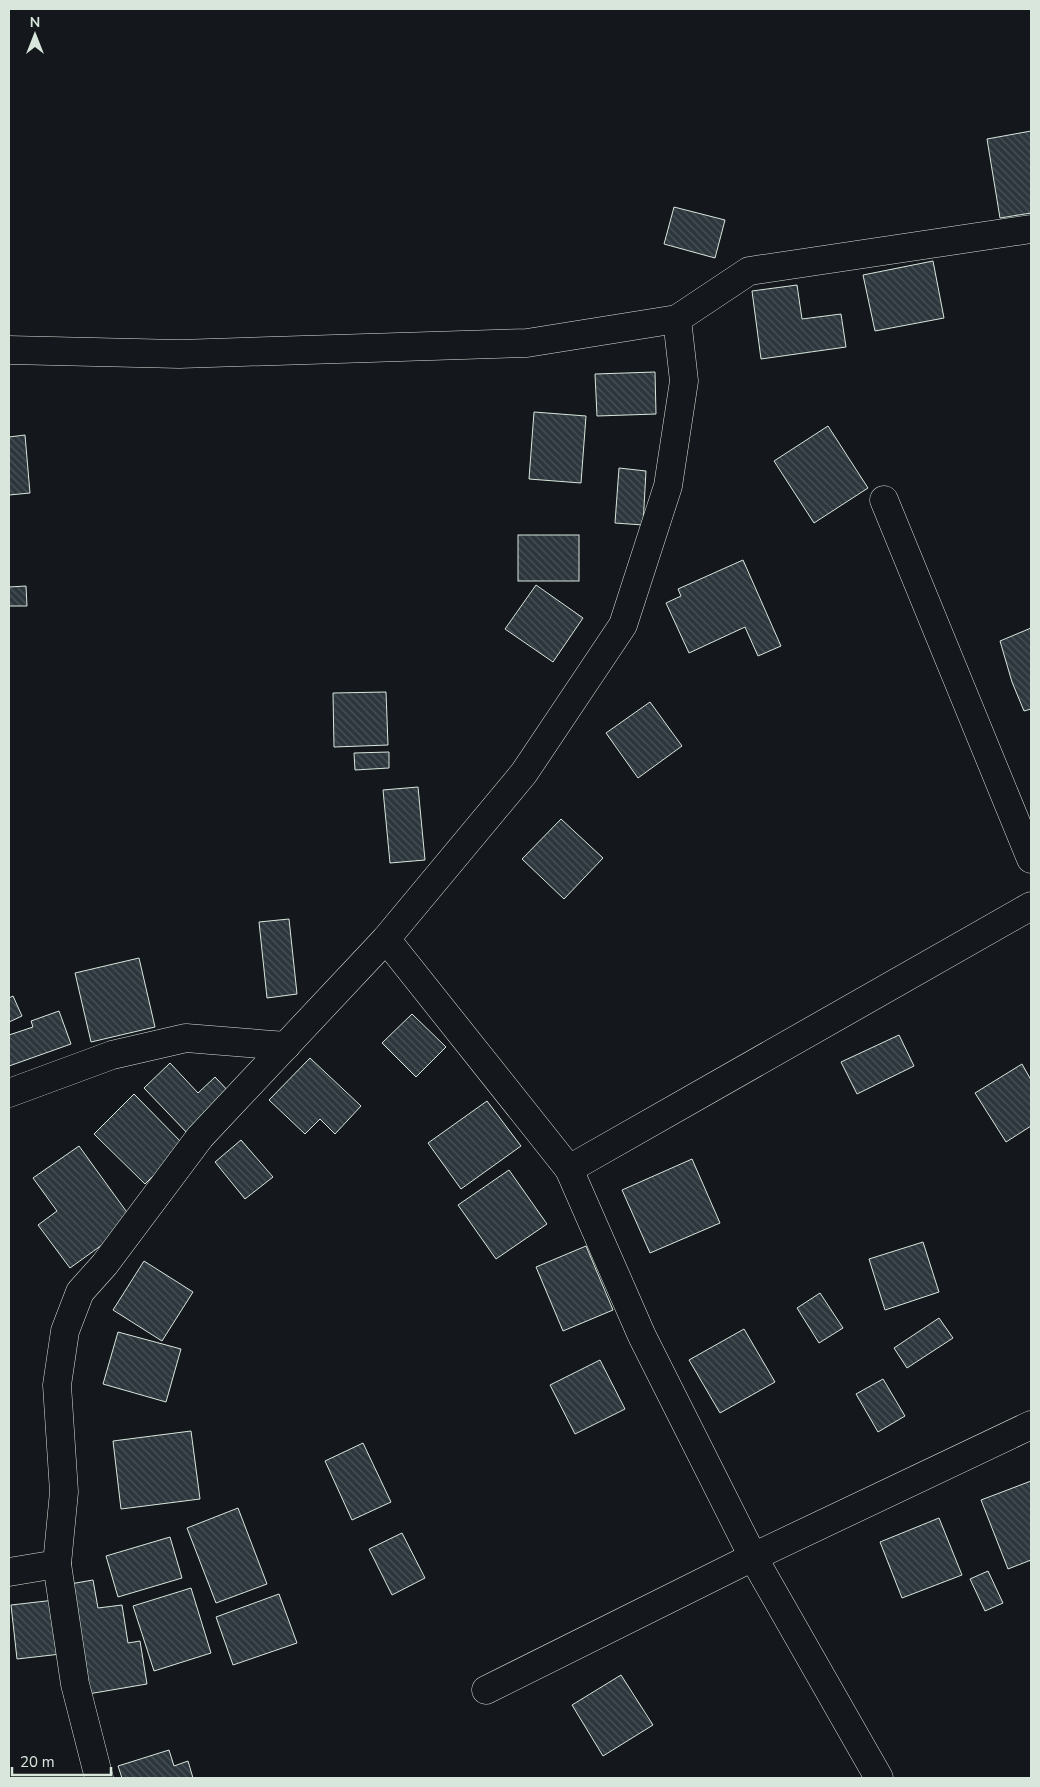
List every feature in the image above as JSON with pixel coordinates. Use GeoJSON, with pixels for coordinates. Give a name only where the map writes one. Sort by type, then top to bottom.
{"type":"FeatureCollection","features":[{"type":"Feature","properties":{"kind":"street"},"geometry":{"type":"LineString","coordinates":[[9,350],[179,354],[527,343],[677,319],[749,272],[1031,229]]}},
{"type":"Feature","properties":{"kind":"street"},"geometry":{"type":"LineString","coordinates":[[99,1778],[75,1684],[57,1564],[64,1492],[57,1385],[65,1331],[80,1292],[105,1264],[200,1137],[386,938],[524,773],[623,625],[668,486],[684,381],[677,319]]}},
{"type":"Feature","properties":{"kind":"street"},"geometry":{"type":"LineString","coordinates":[[884,500],[1031,859]]}},
{"type":"Feature","properties":{"kind":"street"},"geometry":{"type":"LineString","coordinates":[[569,1170],[1031,906]]}},
{"type":"Feature","properties":{"kind":"street"},"geometry":{"type":"LineString","coordinates":[[386,938],[569,1170],[642,1336],[753,1557],[879,1778]]}},
{"type":"Feature","properties":{"kind":"street"},"geometry":{"type":"LineString","coordinates":[[9,1093],[112,1055],[186,1038],[286,1046]]}},
{"type":"Feature","properties":{"kind":"street"},"geometry":{"type":"LineString","coordinates":[[486,1690],[753,1557],[1031,1425]]}},
{"type":"Feature","properties":{"kind":"street"},"geometry":{"type":"LineString","coordinates":[[9,1572],[57,1564]]}},
{"type":"Feature","properties":{"kind":"building"},"geometry":{"type":"Polygon","coordinates":[[[1031,131],[1031,213],[1000,218],[987,139],[1031,131]]]}},
{"type":"Feature","properties":{"kind":"building"},"geometry":{"type":"Polygon","coordinates":[[[674,207],[725,220],[715,258],[664,244],[674,207]]]}},
{"type":"Feature","properties":{"kind":"building"},"geometry":{"type":"Polygon","coordinates":[[[933,261],[944,318],[875,331],[863,275],[933,261]]]}},
{"type":"Feature","properties":{"kind":"building"},"geometry":{"type":"Polygon","coordinates":[[[797,285],[802,319],[841,314],[846,347],[761,359],[752,291],[797,285]]]}},
{"type":"Feature","properties":{"kind":"building"},"geometry":{"type":"Polygon","coordinates":[[[655,372],[656,414],[597,416],[595,374],[655,372]]]}},
{"type":"Feature","properties":{"kind":"building"},"geometry":{"type":"Polygon","coordinates":[[[534,412],[586,416],[581,483],[529,479],[534,412]]]}},
{"type":"Feature","properties":{"kind":"building"},"geometry":{"type":"Polygon","coordinates":[[[828,426],[868,488],[814,523],[774,461],[828,426]]]}},
{"type":"Feature","properties":{"kind":"building"},"geometry":{"type":"Polygon","coordinates":[[[25,435],[30,493],[9,495],[9,437],[25,435]]]}},
{"type":"Feature","properties":{"kind":"building"},"geometry":{"type":"Polygon","coordinates":[[[619,468],[646,471],[643,525],[615,523],[619,468]]]}},
{"type":"Feature","properties":{"kind":"building"},"geometry":{"type":"Polygon","coordinates":[[[518,535],[579,535],[579,581],[518,581],[518,535]]]}},
{"type":"Feature","properties":{"kind":"building"},"geometry":{"type":"Polygon","coordinates":[[[743,560],[781,646],[758,656],[745,627],[689,653],[666,603],[681,596],[678,589],[743,560]]]}},
{"type":"Feature","properties":{"kind":"building"},"geometry":{"type":"Polygon","coordinates":[[[536,585],[583,618],[553,662],[505,629],[536,585]]]}},
{"type":"Feature","properties":{"kind":"building"},"geometry":{"type":"Polygon","coordinates":[[[26,586],[27,606],[9,606],[9,587],[26,586]]]}},
{"type":"Feature","properties":{"kind":"building"},"geometry":{"type":"Polygon","coordinates":[[[1031,628],[1031,709],[1024,711],[1012,682],[1000,641],[1031,628]]]}},
{"type":"Feature","properties":{"kind":"building"},"geometry":{"type":"Polygon","coordinates":[[[386,692],[388,745],[334,747],[333,693],[386,692]]]}},
{"type":"Feature","properties":{"kind":"building"},"geometry":{"type":"Polygon","coordinates":[[[650,702],[682,746],[638,778],[606,733],[650,702]]]}},
{"type":"Feature","properties":{"kind":"building"},"geometry":{"type":"Polygon","coordinates":[[[389,752],[389,768],[355,770],[354,753],[389,752]]]}},
{"type":"Feature","properties":{"kind":"building"},"geometry":{"type":"Polygon","coordinates":[[[418,787],[425,860],[390,863],[383,790],[418,787]]]}},
{"type":"Feature","properties":{"kind":"building"},"geometry":{"type":"Polygon","coordinates":[[[561,819],[603,858],[564,899],[522,859],[561,819]]]}},
{"type":"Feature","properties":{"kind":"building"},"geometry":{"type":"Polygon","coordinates":[[[289,919],[297,994],[267,998],[259,922],[289,919]]]}},
{"type":"Feature","properties":{"kind":"building"},"geometry":{"type":"Polygon","coordinates":[[[139,958],[155,1027],[91,1042],[75,973],[139,958]]]}},
{"type":"Feature","properties":{"kind":"building"},"geometry":{"type":"Polygon","coordinates":[[[13,996],[22,1016],[9,1022],[9,998],[13,996]]]}},
{"type":"Feature","properties":{"kind":"building"},"geometry":{"type":"Polygon","coordinates":[[[59,1011],[71,1044],[9,1066],[9,1035],[33,1027],[31,1021],[59,1011]]]}},
{"type":"Feature","properties":{"kind":"building"},"geometry":{"type":"Polygon","coordinates":[[[412,1014],[446,1047],[416,1077],[382,1043],[412,1014]]]}},
{"type":"Feature","properties":{"kind":"building"},"geometry":{"type":"Polygon","coordinates":[[[899,1035],[914,1066],[857,1094],[841,1062],[899,1035]]]}},
{"type":"Feature","properties":{"kind":"building"},"geometry":{"type":"Polygon","coordinates":[[[310,1058],[361,1106],[335,1134],[320,1119],[305,1134],[269,1100],[310,1058]]]}},
{"type":"Feature","properties":{"kind":"building"},"geometry":{"type":"Polygon","coordinates":[[[170,1063],[198,1093],[215,1077],[232,1095],[189,1135],[144,1088],[170,1063]]]}},
{"type":"Feature","properties":{"kind":"building"},"geometry":{"type":"Polygon","coordinates":[[[1022,1064],[1031,1080],[1031,1126],[1006,1142],[975,1093],[1022,1064]]]}},
{"type":"Feature","properties":{"kind":"building"},"geometry":{"type":"Polygon","coordinates":[[[134,1094],[184,1145],[145,1184],[94,1134],[134,1094]]]}},
{"type":"Feature","properties":{"kind":"building"},"geometry":{"type":"Polygon","coordinates":[[[487,1101],[521,1146],[461,1189],[428,1143],[487,1101]]]}},
{"type":"Feature","properties":{"kind":"building"},"geometry":{"type":"Polygon","coordinates":[[[241,1140],[273,1177],[245,1199],[215,1162],[241,1140]]]}},
{"type":"Feature","properties":{"kind":"building"},"geometry":{"type":"Polygon","coordinates":[[[79,1146],[134,1222],[70,1268],[38,1225],[57,1211],[33,1178],[79,1146]]]}},
{"type":"Feature","properties":{"kind":"building"},"geometry":{"type":"Polygon","coordinates":[[[692,1159],[720,1223],[650,1253],[622,1190],[692,1159]]]}},
{"type":"Feature","properties":{"kind":"building"},"geometry":{"type":"Polygon","coordinates":[[[509,1170],[547,1224],[496,1259],[458,1205],[509,1170]]]}},
{"type":"Feature","properties":{"kind":"building"},"geometry":{"type":"Polygon","coordinates":[[[923,1242],[939,1292],[885,1310],[869,1259],[923,1242]]]}},
{"type":"Feature","properties":{"kind":"building"},"geometry":{"type":"Polygon","coordinates":[[[586,1246],[613,1310],[563,1331],[536,1267],[586,1246]]]}},
{"type":"Feature","properties":{"kind":"building"},"geometry":{"type":"Polygon","coordinates":[[[144,1261],[193,1292],[162,1341],[113,1310],[144,1261]]]}},
{"type":"Feature","properties":{"kind":"building"},"geometry":{"type":"Polygon","coordinates":[[[820,1293],[843,1328],[819,1343],[797,1308],[820,1293]]]}},
{"type":"Feature","properties":{"kind":"building"},"geometry":{"type":"Polygon","coordinates":[[[939,1318],[953,1338],[907,1368],[894,1348],[939,1318]]]}},
{"type":"Feature","properties":{"kind":"building"},"geometry":{"type":"Polygon","coordinates":[[[744,1329],[775,1382],[720,1413],[689,1360],[744,1329]]]}},
{"type":"Feature","properties":{"kind":"building"},"geometry":{"type":"Polygon","coordinates":[[[118,1332],[181,1349],[166,1402],[103,1384],[118,1332]]]}},
{"type":"Feature","properties":{"kind":"building"},"geometry":{"type":"Polygon","coordinates":[[[600,1360],[625,1409],[575,1434],[550,1385],[600,1360]]]}},
{"type":"Feature","properties":{"kind":"building"},"geometry":{"type":"Polygon","coordinates":[[[883,1379],[905,1416],[878,1432],[856,1394],[883,1379]]]}},
{"type":"Feature","properties":{"kind":"building"},"geometry":{"type":"Polygon","coordinates":[[[191,1431],[200,1499],[121,1509],[113,1441],[191,1431]]]}},
{"type":"Feature","properties":{"kind":"building"},"geometry":{"type":"Polygon","coordinates":[[[363,1443],[391,1502],[352,1520],[325,1461],[363,1443]]]}},
{"type":"Feature","properties":{"kind":"building"},"geometry":{"type":"Polygon","coordinates":[[[1031,1481],[1031,1560],[1008,1569],[981,1500],[1031,1481]]]}},
{"type":"Feature","properties":{"kind":"building"},"geometry":{"type":"Polygon","coordinates":[[[238,1508],[267,1584],[216,1603],[187,1528],[238,1508]]]}},
{"type":"Feature","properties":{"kind":"building"},"geometry":{"type":"Polygon","coordinates":[[[939,1518],[962,1575],[902,1598],[880,1542],[939,1518]]]}},
{"type":"Feature","properties":{"kind":"building"},"geometry":{"type":"Polygon","coordinates":[[[402,1533],[425,1578],[392,1595],[369,1549],[402,1533]]]}},
{"type":"Feature","properties":{"kind":"building"},"geometry":{"type":"Polygon","coordinates":[[[170,1537],[182,1578],[118,1597],[106,1556],[170,1537]]]}},
{"type":"Feature","properties":{"kind":"building"},"geometry":{"type":"Polygon","coordinates":[[[988,1571],[1003,1603],[985,1611],[970,1579],[988,1571]]]}},
{"type":"Feature","properties":{"kind":"building"},"geometry":{"type":"Polygon","coordinates":[[[93,1580],[98,1608],[122,1605],[128,1643],[140,1641],[147,1684],[88,1694],[70,1584],[93,1580]]]}},
{"type":"Feature","properties":{"kind":"building"},"geometry":{"type":"Polygon","coordinates":[[[191,1588],[211,1653],[154,1671],[133,1606],[191,1588]]]}},
{"type":"Feature","properties":{"kind":"building"},"geometry":{"type":"Polygon","coordinates":[[[279,1594],[297,1643],[233,1665],[216,1617],[279,1594]]]}},
{"type":"Feature","properties":{"kind":"building"},"geometry":{"type":"Polygon","coordinates":[[[55,1600],[61,1654],[17,1659],[11,1605],[55,1600]]]}},
{"type":"Feature","properties":{"kind":"building"},"geometry":{"type":"Polygon","coordinates":[[[621,1675],[653,1725],[603,1756],[572,1705],[621,1675]]]}},
{"type":"Feature","properties":{"kind":"building"},"geometry":{"type":"Polygon","coordinates":[[[169,1750],[174,1766],[188,1761],[193,1778],[122,1778],[118,1766],[169,1750]]]}}]}
